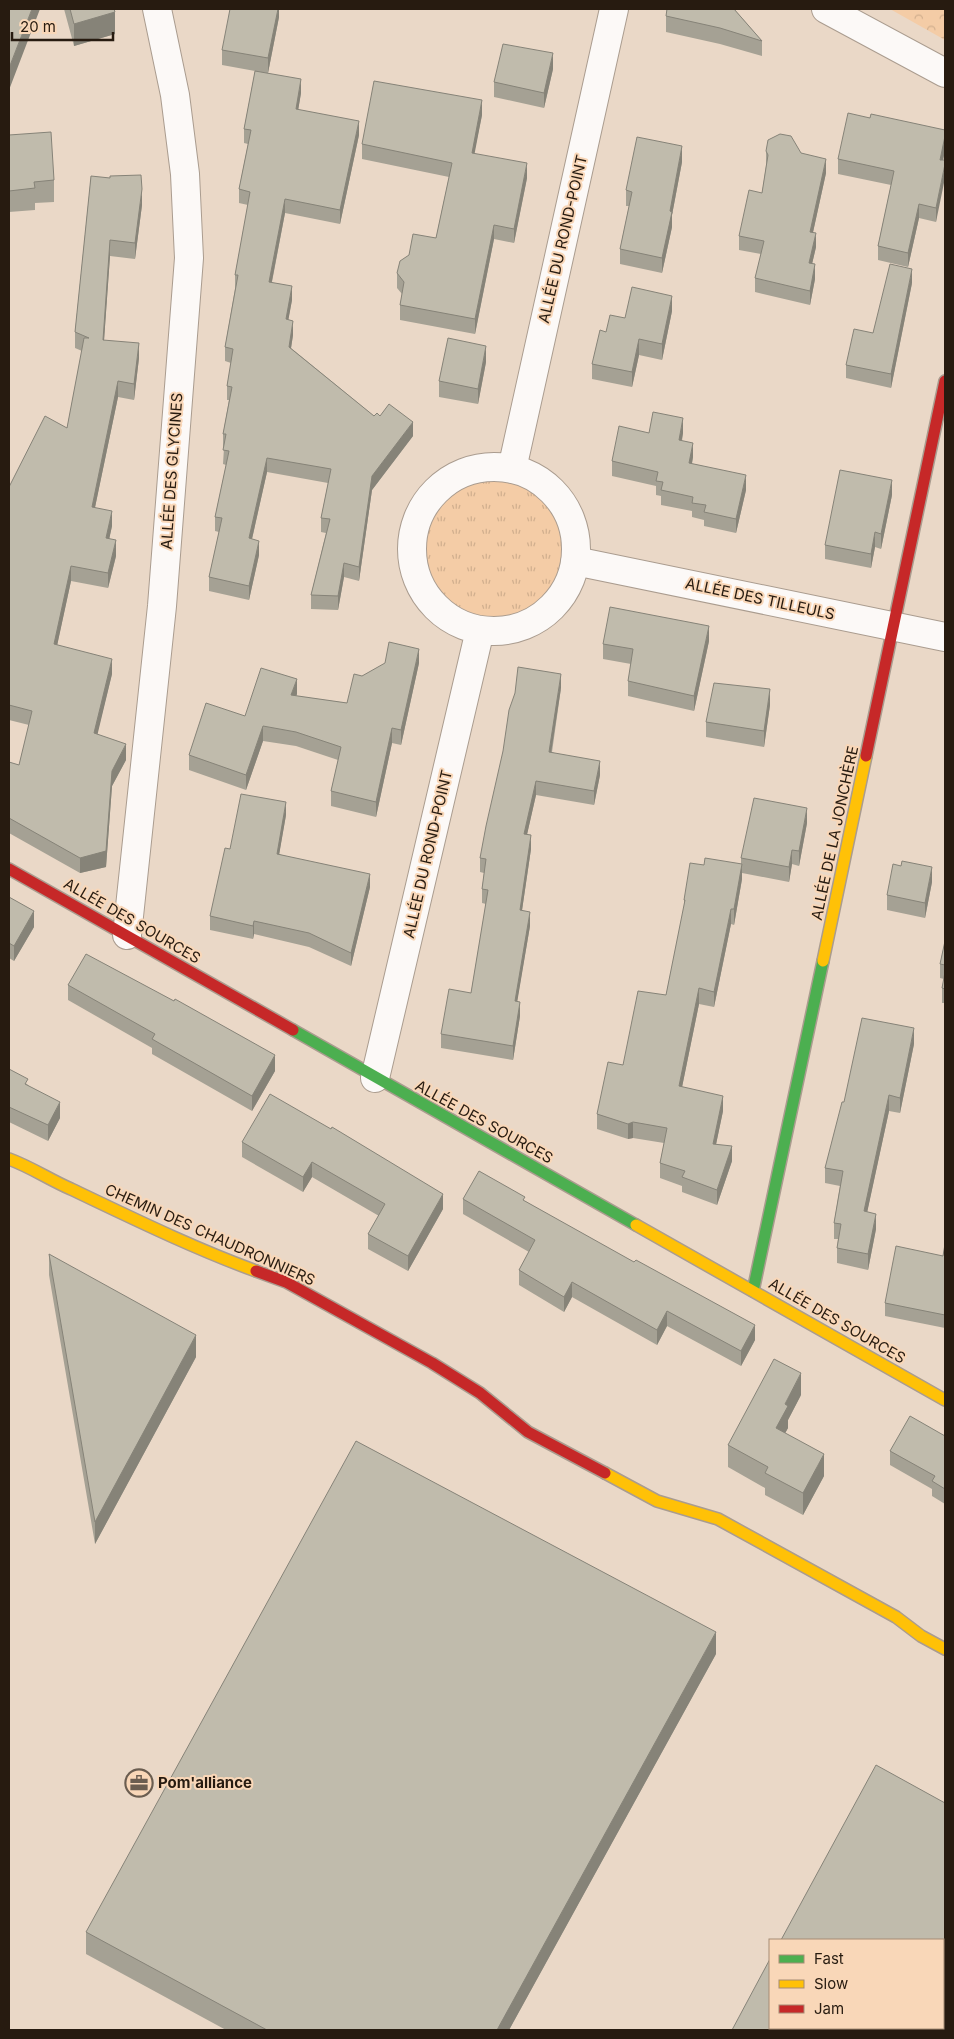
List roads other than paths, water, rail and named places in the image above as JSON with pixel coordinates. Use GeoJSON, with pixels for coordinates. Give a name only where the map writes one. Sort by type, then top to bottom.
{"type":"FeatureCollection","features":[{"type":"Feature","properties":{"kind":"street","name":"ALLÉE DES GLYCINES"},"geometry":{"type":"LineString","coordinates":[[127,934],[162,606],[188,258],[185,174],[175,95],[157,9]]}},
{"type":"Feature","properties":{"kind":"street","name":"ALLÉE DU ROND-POINT"},"geometry":{"type":"LineString","coordinates":[[512,469],[614,9]]}},
{"type":"Feature","properties":{"kind":"street"},"geometry":{"type":"LineString","coordinates":[[826,9],[945,73]]}},
{"type":"Feature","properties":{"kind":"street","name":"ALLÉE DE LA JONCHÈRE"},"geometry":{"type":"LineString","coordinates":[[753,1291],[945,381]]}},
{"type":"Feature","properties":{"kind":"street"},"geometry":{"type":"LineString","coordinates":[[486,468],[512,469],[535,478],[554,493],[568,514],[575,537],[575,562],[567,586],[552,607],[531,623],[506,631],[480,630],[456,622],[435,607],[420,585],[412,560],[413,534],[422,509],[439,488],[461,474],[486,468]]}},
{"type":"Feature","properties":{"kind":"street","name":"ALLÉE DES TILLEULS"},"geometry":{"type":"LineString","coordinates":[[575,562],[945,637]]}},
{"type":"Feature","properties":{"kind":"street","name":"ALLÉE DU ROND-POINT"},"geometry":{"type":"LineString","coordinates":[[375,1078],[480,630]]}},
{"type":"Feature","properties":{"kind":"street","name":"ALLÉE DES SOURCES"},"geometry":{"type":"LineString","coordinates":[[9,869],[127,934],[375,1078],[945,1400]]}},
{"type":"Feature","properties":{"kind":"street","name":"CHEMIN DES CHAUDRONNIERS"},"geometry":{"type":"LineString","coordinates":[[9,1159],[20,1162],[61,1185],[180,1240],[286,1282],[432,1363],[480,1393],[528,1432],[657,1501],[718,1519],[896,1617],[921,1636],[945,1649]]}},
{"type":"Feature","properties":{"kind":"place","name":"Pom'alliance"},"geometry":{"type":"Point","coordinates":[139,1783]}}]}
